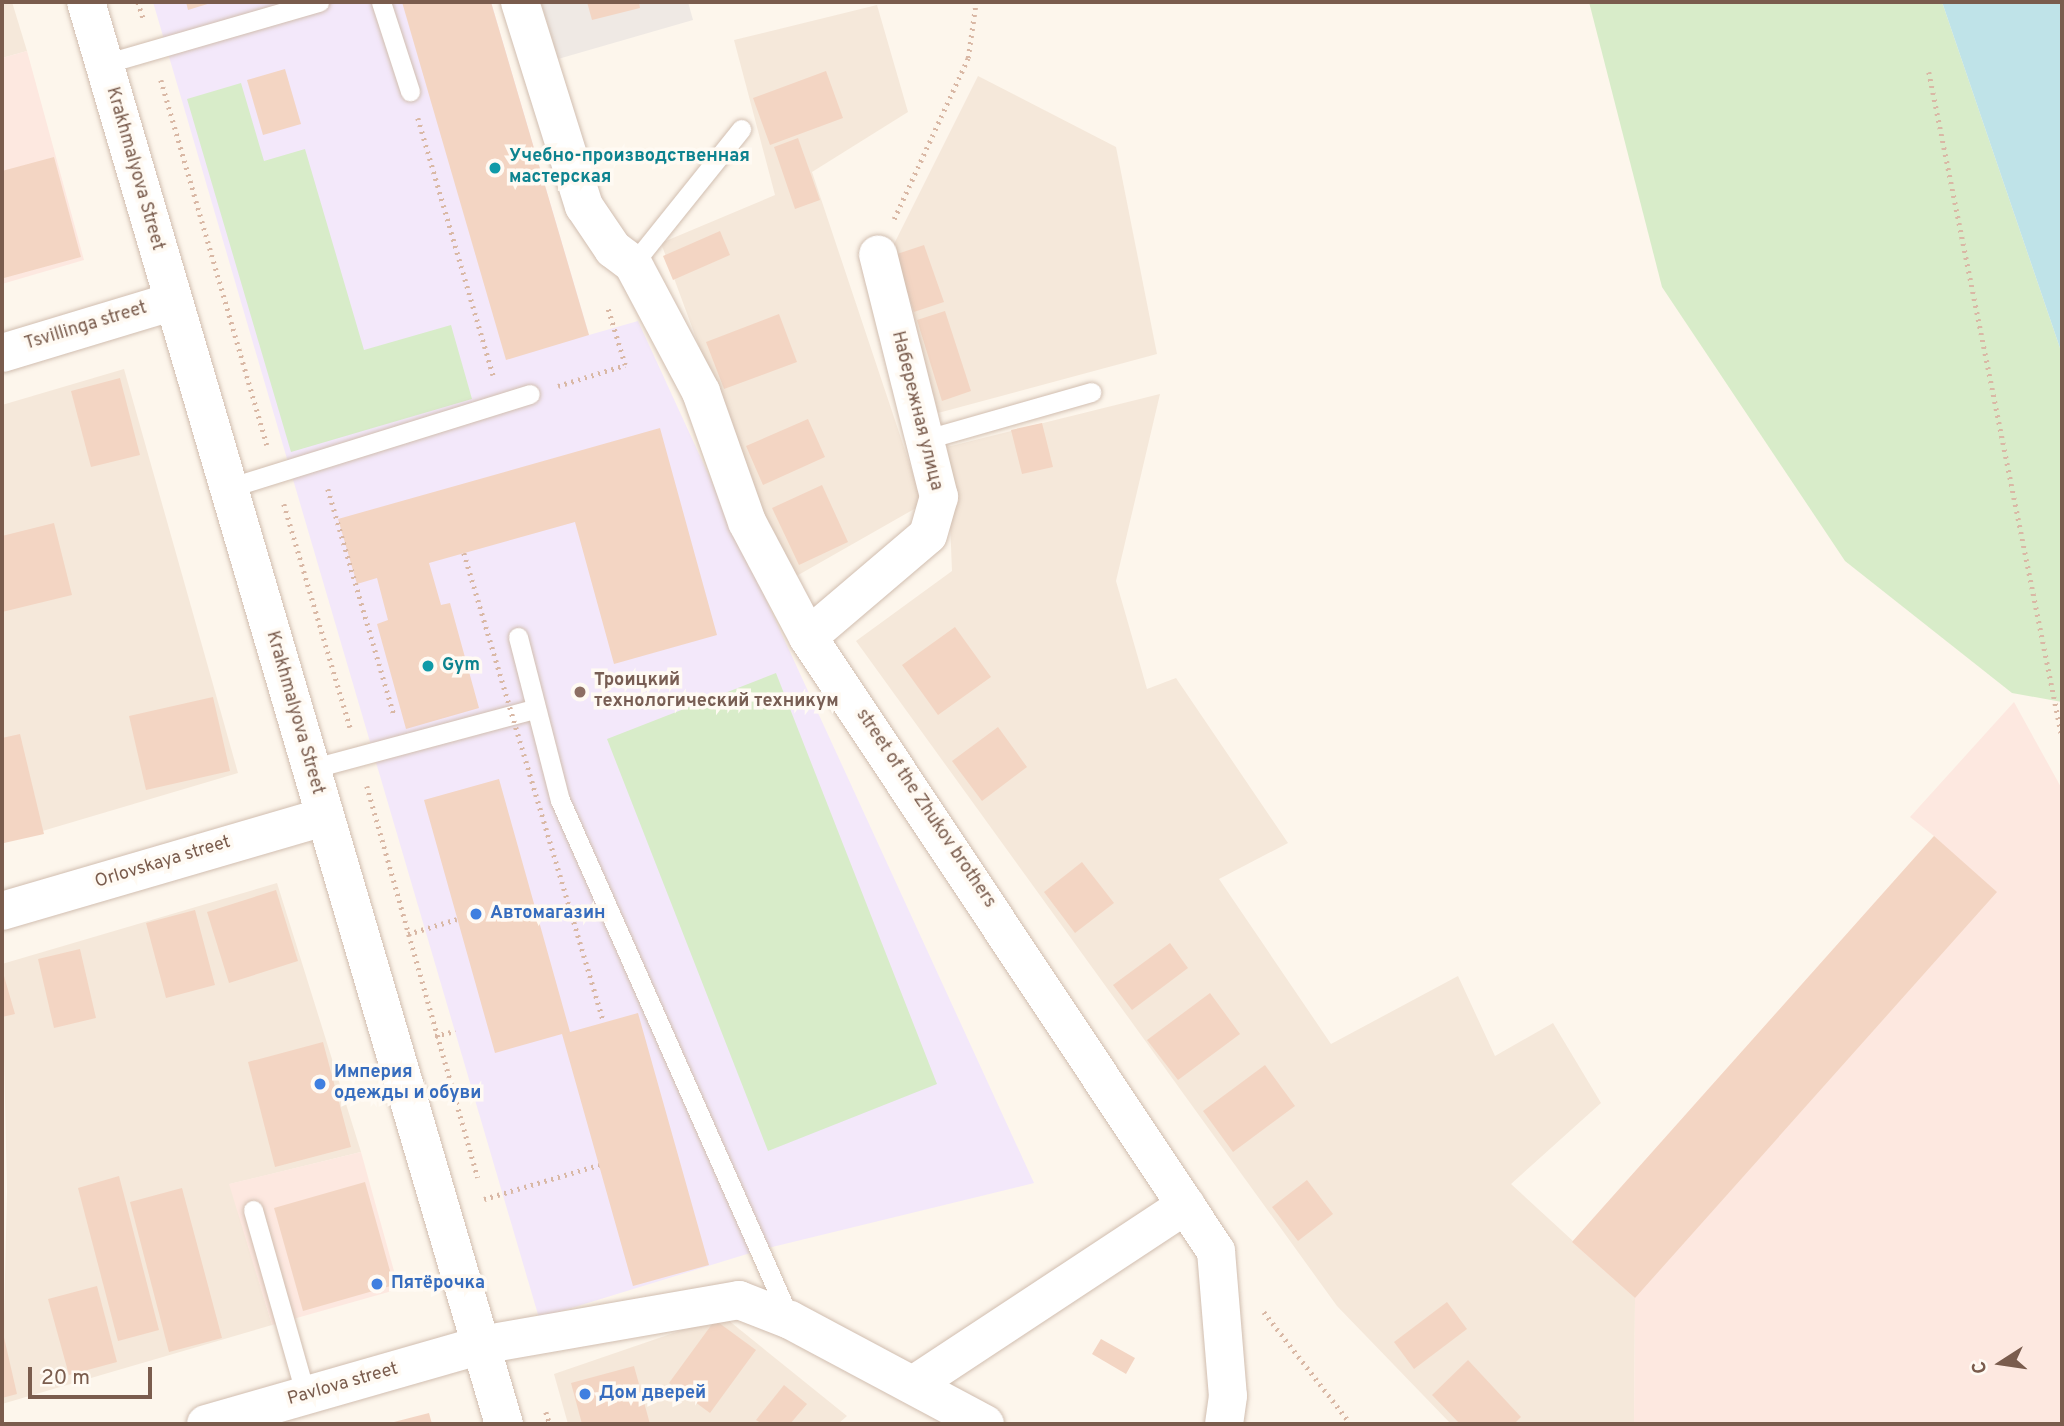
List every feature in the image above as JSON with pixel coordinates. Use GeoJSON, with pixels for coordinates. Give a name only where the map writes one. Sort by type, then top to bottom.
{"type":"FeatureCollection","features":[{"type":"Feature","properties":{"kind":"street","name":"Krakhmalyova Street"},"geometry":{"type":"LineString","coordinates":[[86,2],[171,302],[504,1424]]}},
{"type":"Feature","properties":{"kind":"street","name":"street of the Zhukov brothers"},"geometry":{"type":"LineString","coordinates":[[520,2],[584,206],[613,249],[633,264],[701,392],[747,522],[808,637],[1216,1251],[1228,1396],[1224,1424]]}},
{"type":"Feature","properties":{"kind":"street","name":"Набережная улица"},"geometry":{"type":"LineString","coordinates":[[808,637],[929,535],[939,497],[878,255]]}},
{"type":"Feature","properties":{"kind":"street","name":"Tsvillinga street"},"geometry":{"type":"LineString","coordinates":[[2,353],[171,302]]}},
{"type":"Feature","properties":{"kind":"street","name":"Orlovskaya street"},"geometry":{"type":"LineString","coordinates":[[2,911],[324,817]]}},
{"type":"Feature","properties":{"kind":"street"},"geometry":{"type":"LineString","coordinates":[[913,1385],[1186,1205]]}},
{"type":"Feature","properties":{"kind":"street"},"geometry":{"type":"LineString","coordinates":[[481,1345],[739,1300],[790,1320],[985,1424]]}},
{"type":"Feature","properties":{"kind":"street","name":"Pavlova street"},"geometry":{"type":"LineString","coordinates":[[206,1424],[481,1345]]}},
{"type":"Feature","properties":{"kind":"lane"},"geometry":{"type":"LineString","coordinates":[[104,64],[319,2]]}},
{"type":"Feature","properties":{"kind":"lane"},"geometry":{"type":"LineString","coordinates":[[381,2],[410,91]]}},
{"type":"Feature","properties":{"kind":"lane"},"geometry":{"type":"LineString","coordinates":[[633,264],[741,129]]}},
{"type":"Feature","properties":{"kind":"lane"},"geometry":{"type":"LineString","coordinates":[[923,440],[1091,392]]}},
{"type":"Feature","properties":{"kind":"lane"},"geometry":{"type":"LineString","coordinates":[[228,488],[274,471],[530,394]]}},
{"type":"Feature","properties":{"kind":"lane"},"geometry":{"type":"LineString","coordinates":[[517,637],[560,800],[790,1320]]}},
{"type":"Feature","properties":{"kind":"lane"},"geometry":{"type":"LineString","coordinates":[[310,769],[534,709]]}},
{"type":"Feature","properties":{"kind":"lane"},"geometry":{"type":"LineString","coordinates":[[253,1210],[306,1396]]}},
{"type":"Feature","properties":{"kind":"path"},"geometry":{"type":"LineString","coordinates":[[138,2],[358,755],[487,1212]]}},
{"type":"Feature","properties":{"kind":"path"},"geometry":{"type":"LineString","coordinates":[[878,255],[968,58],[976,2]]}},
{"type":"Feature","properties":{"kind":"path"},"geometry":{"type":"LineString","coordinates":[[1930,72],[2062,737]]}},
{"type":"Feature","properties":{"kind":"path"},"geometry":{"type":"LineString","coordinates":[[410,91],[495,380]]}},
{"type":"Feature","properties":{"kind":"path"},"geometry":{"type":"LineString","coordinates":[[530,394],[625,365],[606,303]]}},
{"type":"Feature","properties":{"kind":"path"},"geometry":{"type":"LineString","coordinates":[[319,457],[402,743]]}},
{"type":"Feature","properties":{"kind":"path"},"geometry":{"type":"LineString","coordinates":[[464,553],[604,1022]]}},
{"type":"Feature","properties":{"kind":"path"},"geometry":{"type":"LineString","coordinates":[[408,934],[457,919]]}},
{"type":"Feature","properties":{"kind":"path"},"geometry":{"type":"LineString","coordinates":[[484,1199],[598,1165]]}},
{"type":"Feature","properties":{"kind":"path"},"geometry":{"type":"LineString","coordinates":[[1258,1305],[1352,1424]]}},
{"type":"Feature","properties":{"kind":"path"},"geometry":{"type":"LineString","coordinates":[[543,1401],[550,1424]]}},
{"type":"Feature","properties":{"kind":"shaded area"},"geometry":{"type":"Polygon","coordinates":[[[2,2],[12,2],[27,51],[2,58],[2,2]]]}},
{"type":"Feature","properties":{"kind":"shaded area","name":"Троицкий технологический техникум"},"geometry":{"type":"Polygon","coordinates":[[[153,2],[491,2],[589,335],[638,321],[1034,1183],[760,1250],[539,1318],[153,2]]]}},
{"type":"Feature","properties":{"kind":"shaded area"},"geometry":{"type":"Polygon","coordinates":[[[541,2],[688,2],[693,20],[558,59],[541,2]]]}},
{"type":"Feature","properties":{"kind":"shaded area"},"geometry":{"type":"Polygon","coordinates":[[[877,5],[908,112],[812,172],[923,504],[786,582],[661,243],[775,195],[734,40],[877,5]]]}},
{"type":"Feature","properties":{"kind":"shaded area"},"geometry":{"type":"Polygon","coordinates":[[[27,51],[84,260],[2,284],[2,58],[27,51]]]}},
{"type":"Feature","properties":{"kind":"shaded area"},"geometry":{"type":"Polygon","coordinates":[[[978,76],[1116,147],[1157,354],[938,413],[893,246],[978,76]]]}},
{"type":"Feature","properties":{"kind":"shaded area"},"geometry":{"type":"Polygon","coordinates":[[[124,369],[238,773],[2,843],[2,405],[124,369]]]}},
{"type":"Feature","properties":{"kind":"shaded area"},"geometry":{"type":"Polygon","coordinates":[[[1160,394],[1116,581],[1147,689],[1176,678],[1288,843],[1219,879],[1331,1044],[1458,976],[1495,1056],[1553,1023],[1601,1103],[1511,1184],[1635,1298],[1634,1424],[1451,1424],[1337,1306],[856,641],[952,571],[947,447],[1160,394]]]}},
{"type":"Feature","properties":{"kind":"shaded area"},"geometry":{"type":"Polygon","coordinates":[[[2014,702],[2062,789],[2062,1424],[1634,1424],[1635,1298],[1572,1242],[1934,836],[1910,817],[2014,702]]]}},
{"type":"Feature","properties":{"kind":"shaded area"},"geometry":{"type":"Polygon","coordinates":[[[277,883],[361,1152],[230,1184],[272,1325],[2,1404],[7,1191],[2,964],[277,883]]]}},
{"type":"Feature","properties":{"kind":"shaded area"},"geometry":{"type":"Polygon","coordinates":[[[361,1152],[399,1289],[272,1325],[229,1184],[361,1152]]]}},
{"type":"Feature","properties":{"kind":"shaded area"},"geometry":{"type":"Polygon","coordinates":[[[723,1316],[847,1416],[838,1424],[568,1424],[554,1374],[723,1316]]]}},
{"type":"Feature","properties":{"kind":"green space"},"geometry":{"type":"Polygon","coordinates":[[[1589,2],[1942,2],[2062,354],[2062,702],[2012,693],[1845,561],[1662,287],[1589,2]]]}},
{"type":"Feature","properties":{"kind":"green space"},"geometry":{"type":"Polygon","coordinates":[[[241,83],[264,161],[305,149],[364,350],[451,325],[472,399],[291,452],[187,99],[241,83]]]}},
{"type":"Feature","properties":{"kind":"green space"},"geometry":{"type":"Polygon","coordinates":[[[776,673],[937,1084],[768,1151],[607,739],[776,673]]]}},
{"type":"Feature","properties":{"kind":"water"},"geometry":{"type":"Polygon","coordinates":[[[1942,2],[2062,2],[2062,354],[1942,2]]]}},
{"type":"Feature","properties":{"kind":"building"},"geometry":{"type":"Polygon","coordinates":[[[186,2],[214,2],[188,10],[186,2]]]}},
{"type":"Feature","properties":{"kind":"building","name":"Учебно-производственная мастерская"},"geometry":{"type":"Polygon","coordinates":[[[402,2],[491,2],[589,335],[506,360],[402,2]]]}},
{"type":"Feature","properties":{"kind":"building"},"geometry":{"type":"Polygon","coordinates":[[[587,2],[639,2],[640,8],[592,20],[587,2]]]}},
{"type":"Feature","properties":{"kind":"building"},"geometry":{"type":"Polygon","coordinates":[[[285,69],[301,124],[263,135],[247,80],[285,69]]]}},
{"type":"Feature","properties":{"kind":"building"},"geometry":{"type":"Polygon","coordinates":[[[826,71],[843,118],[770,145],[753,98],[826,71]]]}},
{"type":"Feature","properties":{"kind":"building"},"geometry":{"type":"Polygon","coordinates":[[[798,138],[820,200],[795,209],[774,147],[798,138]]]}},
{"type":"Feature","properties":{"kind":"building"},"geometry":{"type":"Polygon","coordinates":[[[54,157],[81,257],[4,278],[2,171],[54,157]]]}},
{"type":"Feature","properties":{"kind":"building"},"geometry":{"type":"Polygon","coordinates":[[[720,231],[730,255],[673,280],[663,256],[720,231]]]}},
{"type":"Feature","properties":{"kind":"building"},"geometry":{"type":"Polygon","coordinates":[[[924,245],[944,302],[914,312],[894,255],[924,245]]]}},
{"type":"Feature","properties":{"kind":"building"},"geometry":{"type":"Polygon","coordinates":[[[945,311],[971,391],[942,401],[917,320],[945,311]]]}},
{"type":"Feature","properties":{"kind":"building"},"geometry":{"type":"Polygon","coordinates":[[[779,314],[797,362],[724,389],[706,342],[779,314]]]}},
{"type":"Feature","properties":{"kind":"building"},"geometry":{"type":"Polygon","coordinates":[[[120,378],[140,455],[91,467],[71,391],[120,378]]]}},
{"type":"Feature","properties":{"kind":"building"},"geometry":{"type":"Polygon","coordinates":[[[808,419],[825,457],[763,485],[746,446],[808,419]]]}},
{"type":"Feature","properties":{"kind":"building"},"geometry":{"type":"Polygon","coordinates":[[[1042,423],[1053,467],[1022,474],[1011,430],[1042,423]]]}},
{"type":"Feature","properties":{"kind":"building"},"geometry":{"type":"Polygon","coordinates":[[[660,428],[717,635],[614,664],[575,522],[429,563],[441,605],[450,603],[479,708],[406,729],[377,624],[388,620],[377,578],[357,584],[338,519],[660,428]]]}},
{"type":"Feature","properties":{"kind":"building"},"geometry":{"type":"Polygon","coordinates":[[[822,485],[848,542],[799,565],[772,508],[822,485]]]}},
{"type":"Feature","properties":{"kind":"building"},"geometry":{"type":"Polygon","coordinates":[[[54,523],[72,595],[2,612],[2,536],[54,523]]]}},
{"type":"Feature","properties":{"kind":"building"},"geometry":{"type":"Polygon","coordinates":[[[955,627],[991,677],[938,715],[902,665],[955,627]]]}},
{"type":"Feature","properties":{"kind":"building"},"geometry":{"type":"Polygon","coordinates":[[[213,697],[230,771],[146,790],[129,716],[213,697]]]}},
{"type":"Feature","properties":{"kind":"building"},"geometry":{"type":"Polygon","coordinates":[[[998,727],[1027,767],[982,801],[952,761],[998,727]]]}},
{"type":"Feature","properties":{"kind":"building"},"geometry":{"type":"Polygon","coordinates":[[[20,734],[44,834],[4,843],[2,738],[20,734]]]}},
{"type":"Feature","properties":{"kind":"building"},"geometry":{"type":"Polygon","coordinates":[[[499,779],[570,1032],[638,1013],[709,1265],[633,1286],[562,1034],[495,1053],[424,800],[499,779]]]}},
{"type":"Feature","properties":{"kind":"building"},"geometry":{"type":"Polygon","coordinates":[[[1934,836],[1997,892],[1635,1298],[1572,1242],[1934,836]]]}},
{"type":"Feature","properties":{"kind":"building"},"geometry":{"type":"Polygon","coordinates":[[[1082,862],[1114,903],[1075,933],[1044,892],[1082,862]]]}},
{"type":"Feature","properties":{"kind":"building"},"geometry":{"type":"Polygon","coordinates":[[[276,890],[298,961],[229,983],[207,912],[276,890]]]}},
{"type":"Feature","properties":{"kind":"building"},"geometry":{"type":"Polygon","coordinates":[[[195,910],[215,985],[166,998],[146,923],[195,910]]]}},
{"type":"Feature","properties":{"kind":"building"},"geometry":{"type":"Polygon","coordinates":[[[1170,943],[1188,968],[1132,1010],[1113,985],[1170,943]]]}},
{"type":"Feature","properties":{"kind":"building"},"geometry":{"type":"Polygon","coordinates":[[[80,949],[96,1018],[54,1028],[38,959],[80,949]]]}},
{"type":"Feature","properties":{"kind":"building"},"geometry":{"type":"Polygon","coordinates":[[[2,969],[15,1014],[2,1017],[2,969]]]}},
{"type":"Feature","properties":{"kind":"building"},"geometry":{"type":"Polygon","coordinates":[[[1210,993],[1240,1034],[1178,1080],[1147,1040],[1210,993]]]}},
{"type":"Feature","properties":{"kind":"building"},"geometry":{"type":"Polygon","coordinates":[[[323,1042],[351,1147],[275,1167],[248,1062],[323,1042]]]}},
{"type":"Feature","properties":{"kind":"building"},"geometry":{"type":"Polygon","coordinates":[[[1265,1065],[1295,1106],[1233,1152],[1203,1111],[1265,1065]]]}},
{"type":"Feature","properties":{"kind":"building"},"geometry":{"type":"Polygon","coordinates":[[[119,1176],[159,1330],[118,1341],[78,1188],[119,1176]]]}},
{"type":"Feature","properties":{"kind":"building"},"geometry":{"type":"Polygon","coordinates":[[[1307,1180],[1333,1214],[1298,1241],[1272,1207],[1307,1180]]]}},
{"type":"Feature","properties":{"kind":"building"},"geometry":{"type":"Polygon","coordinates":[[[365,1182],[394,1285],[303,1311],[274,1208],[365,1182]]]}},
{"type":"Feature","properties":{"kind":"building"},"geometry":{"type":"Polygon","coordinates":[[[182,1188],[222,1338],[169,1352],[130,1202],[182,1188]]]}},
{"type":"Feature","properties":{"kind":"building"},"geometry":{"type":"Polygon","coordinates":[[[97,1286],[117,1362],[69,1375],[48,1299],[97,1286]]]}},
{"type":"Feature","properties":{"kind":"building"},"geometry":{"type":"Polygon","coordinates":[[[1447,1302],[1467,1329],[1414,1369],[1394,1342],[1447,1302]]]}},
{"type":"Feature","properties":{"kind":"building"},"geometry":{"type":"Polygon","coordinates":[[[715,1320],[756,1350],[710,1413],[669,1383],[715,1320]]]}},
{"type":"Feature","properties":{"kind":"building"},"geometry":{"type":"Polygon","coordinates":[[[2,1334],[17,1394],[2,1398],[2,1334]]]}},
{"type":"Feature","properties":{"kind":"building"},"geometry":{"type":"Polygon","coordinates":[[[1101,1339],[1135,1358],[1126,1374],[1092,1354],[1101,1339]]]}},
{"type":"Feature","properties":{"kind":"building"},"geometry":{"type":"Polygon","coordinates":[[[1468,1360],[1521,1417],[1514,1424],[1460,1424],[1432,1395],[1468,1360]]]}},
{"type":"Feature","properties":{"kind":"building"},"geometry":{"type":"Polygon","coordinates":[[[634,1366],[650,1424],[582,1424],[571,1383],[634,1366]]]}},
{"type":"Feature","properties":{"kind":"building"},"geometry":{"type":"Polygon","coordinates":[[[784,1385],[807,1404],[790,1424],[762,1424],[756,1420],[784,1385]]]}},
{"type":"Feature","properties":{"kind":"building"},"geometry":{"type":"Polygon","coordinates":[[[429,1413],[432,1424],[390,1424],[390,1423],[429,1413]]]}},
{"type":"Feature","properties":{"kind":"place","name":"Учебно-производственная мастерская"},"geometry":{"type":"Point","coordinates":[495,168]}},
{"type":"Feature","properties":{"kind":"place","name":"Gym"},"geometry":{"type":"Point","coordinates":[428,666]}},
{"type":"Feature","properties":{"kind":"place","name":"Троицкий технологический техникум"},"geometry":{"type":"Point","coordinates":[580,692]}},
{"type":"Feature","properties":{"kind":"place","name":"Автомагазин"},"geometry":{"type":"Point","coordinates":[476,914]}},
{"type":"Feature","properties":{"kind":"place","name":"Империя одежды и обуви"},"geometry":{"type":"Point","coordinates":[320,1084]}},
{"type":"Feature","properties":{"kind":"place","name":"Пятёрочка"},"geometry":{"type":"Point","coordinates":[377,1284]}},
{"type":"Feature","properties":{"kind":"place","name":"Дом дверей"},"geometry":{"type":"Point","coordinates":[585,1394]}}]}
